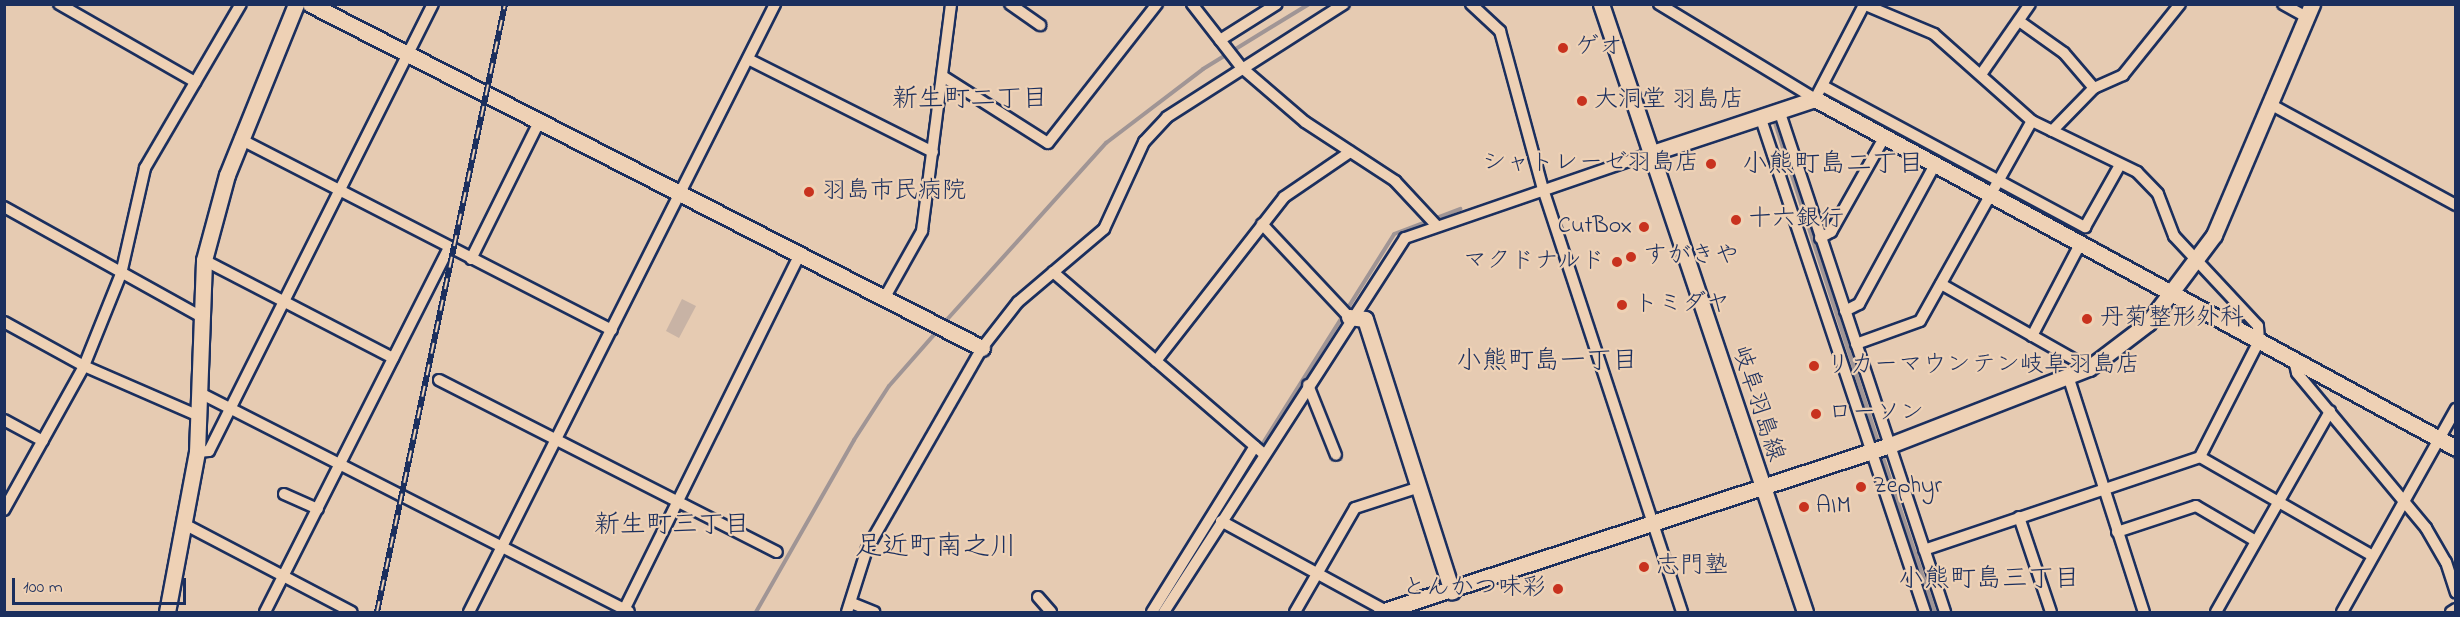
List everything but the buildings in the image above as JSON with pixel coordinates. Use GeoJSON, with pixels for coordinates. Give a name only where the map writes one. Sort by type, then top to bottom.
{"type":"FeatureCollection","features":[{"type":"Feature","properties":{"kind":"street"},"geometry":{"type":"LineString","coordinates":[[4,510],[84,366],[121,274],[145,168],[241,4]]}},
{"type":"Feature","properties":{"kind":"street"},"geometry":{"type":"LineString","coordinates":[[167,612],[186,525],[197,452],[202,394],[204,260],[240,139],[296,4]]}},
{"type":"Feature","properties":{"kind":"street"},"geometry":{"type":"LineString","coordinates":[[310,4],[982,348]]}},
{"type":"Feature","properties":{"kind":"street"},"geometry":{"type":"LineString","coordinates":[[197,452],[209,451],[226,408],[433,4]]}},
{"type":"Feature","properties":{"kind":"street"},"geometry":{"type":"LineString","coordinates":[[469,612],[775,4]]}},
{"type":"Feature","properties":{"kind":"street"},"geometry":{"type":"LineString","coordinates":[[1010,4],[1040,25]]}},
{"type":"Feature","properties":{"kind":"street"},"geometry":{"type":"LineString","coordinates":[[944,77],[1048,142],[1157,4]]}},
{"type":"Feature","properties":{"kind":"street"},"geometry":{"type":"LineString","coordinates":[[1192,4],[1239,64],[1305,122],[1395,181],[1436,225]]}},
{"type":"Feature","properties":{"kind":"street"},"geometry":{"type":"LineString","coordinates":[[1222,42],[1277,4]]}},
{"type":"Feature","properties":{"kind":"street"},"geometry":{"type":"LineString","coordinates":[[874,612],[850,608],[867,549],[999,322],[1104,229],[1144,142],[1167,117],[1239,64],[1344,4]]}},
{"type":"Feature","properties":{"kind":"street"},"geometry":{"type":"LineString","coordinates":[[1471,4],[1500,31],[1543,189],[1682,612]]}},
{"type":"Feature","properties":{"kind":"street","name":"岐阜羽島線"},"geometry":{"type":"LineString","coordinates":[[1601,4],[1761,487],[1805,612]]}},
{"type":"Feature","properties":{"kind":"street"},"geometry":{"type":"LineString","coordinates":[[1659,4],[1819,93],[1994,186],[2081,236],[2173,296],[2456,448]]}},
{"type":"Feature","properties":{"kind":"street"},"geometry":{"type":"LineString","coordinates":[[1982,73],[2030,4]]}},
{"type":"Feature","properties":{"kind":"street"},"geometry":{"type":"LineString","coordinates":[[2052,131],[2094,88],[2123,75],[2180,4]]}},
{"type":"Feature","properties":{"kind":"street"},"geometry":{"type":"LineString","coordinates":[[1221,521],[1317,575],[1392,611],[1890,445],[2069,379],[2119,348],[2173,296],[2197,263],[2233,195],[2309,11],[2283,4]]}},
{"type":"Feature","properties":{"kind":"street"},"geometry":{"type":"LineString","coordinates":[[62,5],[195,82]]}},
{"type":"Feature","properties":{"kind":"street"},"geometry":{"type":"LineString","coordinates":[[885,297],[922,231],[944,77],[950,5]]}},
{"type":"Feature","properties":{"kind":"street"},"geometry":{"type":"LineString","coordinates":[[1152,612],[1259,450],[1308,385],[1349,317],[1398,244],[1436,225],[1780,113],[1819,93],[1864,5],[1934,34],[1982,73],[2032,121],[2137,172],[2158,194],[2174,236],[2197,263],[2251,317],[2259,341],[2200,456],[1924,550]]}},
{"type":"Feature","properties":{"kind":"street"},"geometry":{"type":"LineString","coordinates":[[2019,21],[2064,53],[2094,88]]}},
{"type":"Feature","properties":{"kind":"street"},"geometry":{"type":"LineString","coordinates":[[748,59],[933,152]]}},
{"type":"Feature","properties":{"kind":"street"},"geometry":{"type":"LineString","coordinates":[[1819,93],[1885,136],[1910,140],[1936,163],[1994,186]]}},
{"type":"Feature","properties":{"kind":"street"},"geometry":{"type":"LineString","coordinates":[[2270,104],[2456,205]]}},
{"type":"Feature","properties":{"kind":"street"},"geometry":{"type":"LineString","coordinates":[[1780,113],[1945,612]]}},
{"type":"Feature","properties":{"kind":"street"},"geometry":{"type":"LineString","coordinates":[[1761,119],[1925,612]]}},
{"type":"Feature","properties":{"kind":"street"},"geometry":{"type":"LineString","coordinates":[[471,259],[540,120]]}},
{"type":"Feature","properties":{"kind":"street"},"geometry":{"type":"LineString","coordinates":[[1856,344],[1920,321],[2032,121]]}},
{"type":"Feature","properties":{"kind":"street"},"geometry":{"type":"LineString","coordinates":[[1820,238],[1831,232],[1885,136]]}},
{"type":"Feature","properties":{"kind":"street"},"geometry":{"type":"LineString","coordinates":[[240,139],[338,192],[612,330]]}},
{"type":"Feature","properties":{"kind":"street"},"geometry":{"type":"LineString","coordinates":[[1156,361],[1284,197],[1350,152]]}},
{"type":"Feature","properties":{"kind":"street"},"geometry":{"type":"LineString","coordinates":[[1845,311],[1859,304],[1936,163]]}},
{"type":"Feature","properties":{"kind":"street"},"geometry":{"type":"LineString","coordinates":[[2032,336],[2081,236],[2120,165]]}},
{"type":"Feature","properties":{"kind":"street"},"geometry":{"type":"LineString","coordinates":[[4,207],[202,317]]}},
{"type":"Feature","properties":{"kind":"street"},"geometry":{"type":"LineString","coordinates":[[1262,224],[1349,317],[1365,319],[1452,591]]}},
{"type":"Feature","properties":{"kind":"street"},"geometry":{"type":"LineString","coordinates":[[265,612],[449,248]]}},
{"type":"Feature","properties":{"kind":"street"},"geometry":{"type":"LineString","coordinates":[[202,394],[627,611],[678,501],[801,254]]}},
{"type":"Feature","properties":{"kind":"street"},"geometry":{"type":"LineString","coordinates":[[204,260],[393,358]]}},
{"type":"Feature","properties":{"kind":"street"},"geometry":{"type":"LineString","coordinates":[[1053,272],[1259,450]]}},
{"type":"Feature","properties":{"kind":"street"},"geometry":{"type":"LineString","coordinates":[[1941,284],[2089,368]]}},
{"type":"Feature","properties":{"kind":"street"},"geometry":{"type":"LineString","coordinates":[[4,322],[84,366],[200,416]]}},
{"type":"Feature","properties":{"kind":"street"},"geometry":{"type":"LineString","coordinates":[[2294,360],[2297,373],[2404,502],[2446,562],[2456,592]]}},
{"type":"Feature","properties":{"kind":"street"},"geometry":{"type":"LineString","coordinates":[[2069,379],[2102,489],[2144,612]]}},
{"type":"Feature","properties":{"kind":"street"},"geometry":{"type":"LineString","coordinates":[[439,380],[557,438],[777,552]]}},
{"type":"Feature","properties":{"kind":"street"},"geometry":{"type":"LineString","coordinates":[[1308,385],[1336,455]]}},
{"type":"Feature","properties":{"kind":"street"},"geometry":{"type":"LineString","coordinates":[[2342,612],[2456,409]]}},
{"type":"Feature","properties":{"kind":"street"},"geometry":{"type":"LineString","coordinates":[[2216,612],[2330,411]]}},
{"type":"Feature","properties":{"kind":"street"},"geometry":{"type":"LineString","coordinates":[[4,420],[43,441]]}},
{"type":"Feature","properties":{"kind":"street"},"geometry":{"type":"LineString","coordinates":[[1164,612],[1221,521],[1259,450]]}},
{"type":"Feature","properties":{"kind":"street"},"geometry":{"type":"LineString","coordinates":[[2200,456],[2373,556]]}},
{"type":"Feature","properties":{"kind":"street"},"geometry":{"type":"LineString","coordinates":[[1295,612],[1355,508],[1420,487]]}},
{"type":"Feature","properties":{"kind":"street"},"geometry":{"type":"LineString","coordinates":[[284,494],[318,509]]}},
{"type":"Feature","properties":{"kind":"street"},"geometry":{"type":"LineString","coordinates":[[2117,532],[2196,506],[2256,541]]}},
{"type":"Feature","properties":{"kind":"street"},"geometry":{"type":"LineString","coordinates":[[2019,517],[2051,612]]}},
{"type":"Feature","properties":{"kind":"street"},"geometry":{"type":"LineString","coordinates":[[186,525],[285,574],[352,612]]}},
{"type":"Feature","properties":{"kind":"street"},"geometry":{"type":"LineString","coordinates":[[1038,597],[1051,612]]}},
{"type":"Feature","properties":{"kind":"street"},"geometry":{"type":"LineString","coordinates":[[2451,612],[2456,609]]}},
{"type":"Feature","properties":{"kind":"shaded area"},"geometry":{"type":"Polygon","coordinates":[[[682,299],[696,306],[679,338],[666,331],[682,299]]]}},
{"type":"Feature","properties":{"kind":"waterway"},"geometry":{"type":"LineString","coordinates":[[943,324],[1106,143],[1203,69],[1309,4]]}},
{"type":"Feature","properties":{"kind":"waterway"},"geometry":{"type":"LineString","coordinates":[[1832,97],[2171,284]]}},
{"type":"Feature","properties":{"kind":"waterway"},"geometry":{"type":"LineString","coordinates":[[1774,120],[1879,445]]}},
{"type":"Feature","properties":{"kind":"waterway"},"geometry":{"type":"LineString","coordinates":[[1260,448],[1394,234],[1460,209]]}},
{"type":"Feature","properties":{"kind":"waterway"},"geometry":{"type":"LineString","coordinates":[[2178,288],[2208,304]]}},
{"type":"Feature","properties":{"kind":"waterway"},"geometry":{"type":"LineString","coordinates":[[756,612],[854,440],[889,386],[939,329]]}},
{"type":"Feature","properties":{"kind":"waterway"},"geometry":{"type":"LineString","coordinates":[[1881,452],[1935,612]]}},
{"type":"Feature","properties":{"kind":"waterway"},"geometry":{"type":"LineString","coordinates":[[1196,553],[1256,454]]}},
{"type":"Feature","properties":{"kind":"railway"},"geometry":{"type":"LineString","coordinates":[[377,612],[505,4]]}},
{"type":"Feature","properties":{"kind":"place","name":"ゲオ"},"geometry":{"type":"Point","coordinates":[1563,48]}},
{"type":"Feature","properties":{"kind":"place","name":"大洞堂 羽島店"},"geometry":{"type":"Point","coordinates":[1582,101]}},
{"type":"Feature","properties":{"kind":"place","name":"シャトレーゼ羽島店"},"geometry":{"type":"Point","coordinates":[1711,164]}},
{"type":"Feature","properties":{"kind":"place","name":"羽島市民病院"},"geometry":{"type":"Point","coordinates":[809,192]}},
{"type":"Feature","properties":{"kind":"place","name":"十六銀行"},"geometry":{"type":"Point","coordinates":[1736,220]}},
{"type":"Feature","properties":{"kind":"place","name":"CutBox"},"geometry":{"type":"Point","coordinates":[1644,227]}},
{"type":"Feature","properties":{"kind":"place","name":"すがきや"},"geometry":{"type":"Point","coordinates":[1631,257]}},
{"type":"Feature","properties":{"kind":"place","name":"マクドナルド"},"geometry":{"type":"Point","coordinates":[1617,262]}},
{"type":"Feature","properties":{"kind":"place","name":"トミダヤ"},"geometry":{"type":"Point","coordinates":[1622,305]}},
{"type":"Feature","properties":{"kind":"place","name":"丹菊整形外科"},"geometry":{"type":"Point","coordinates":[2087,319]}},
{"type":"Feature","properties":{"kind":"place","name":"リカーマウンテン岐阜羽島店"},"geometry":{"type":"Point","coordinates":[1814,366]}},
{"type":"Feature","properties":{"kind":"place","name":"ローソン"},"geometry":{"type":"Point","coordinates":[1816,414]}},
{"type":"Feature","properties":{"kind":"place","name":"Zephyr"},"geometry":{"type":"Point","coordinates":[1861,487]}},
{"type":"Feature","properties":{"kind":"place","name":"AIM"},"geometry":{"type":"Point","coordinates":[1804,507]}},
{"type":"Feature","properties":{"kind":"place","name":"志門塾"},"geometry":{"type":"Point","coordinates":[1644,567]}},
{"type":"Feature","properties":{"kind":"place","name":"とんかつ味彩"},"geometry":{"type":"Point","coordinates":[1558,589]}},
{"type":"Feature","properties":{"kind":"district","name":"新生町二丁目"},"geometry":{"type":"Point","coordinates":[970,101]}},
{"type":"Feature","properties":{"kind":"district","name":"小熊町島二丁目"},"geometry":{"type":"Point","coordinates":[1833,166]}},
{"type":"Feature","properties":{"kind":"district","name":"小熊町島一丁目"},"geometry":{"type":"Point","coordinates":[1547,363]}},
{"type":"Feature","properties":{"kind":"district","name":"新生町三丁目"},"geometry":{"type":"Point","coordinates":[672,527]}},
{"type":"Feature","properties":{"kind":"district","name":"足近町南之川"},"geometry":{"type":"Point","coordinates":[936,548]}},
{"type":"Feature","properties":{"kind":"district","name":"小熊町島三丁目"},"geometry":{"type":"Point","coordinates":[1989,581]}}]}
